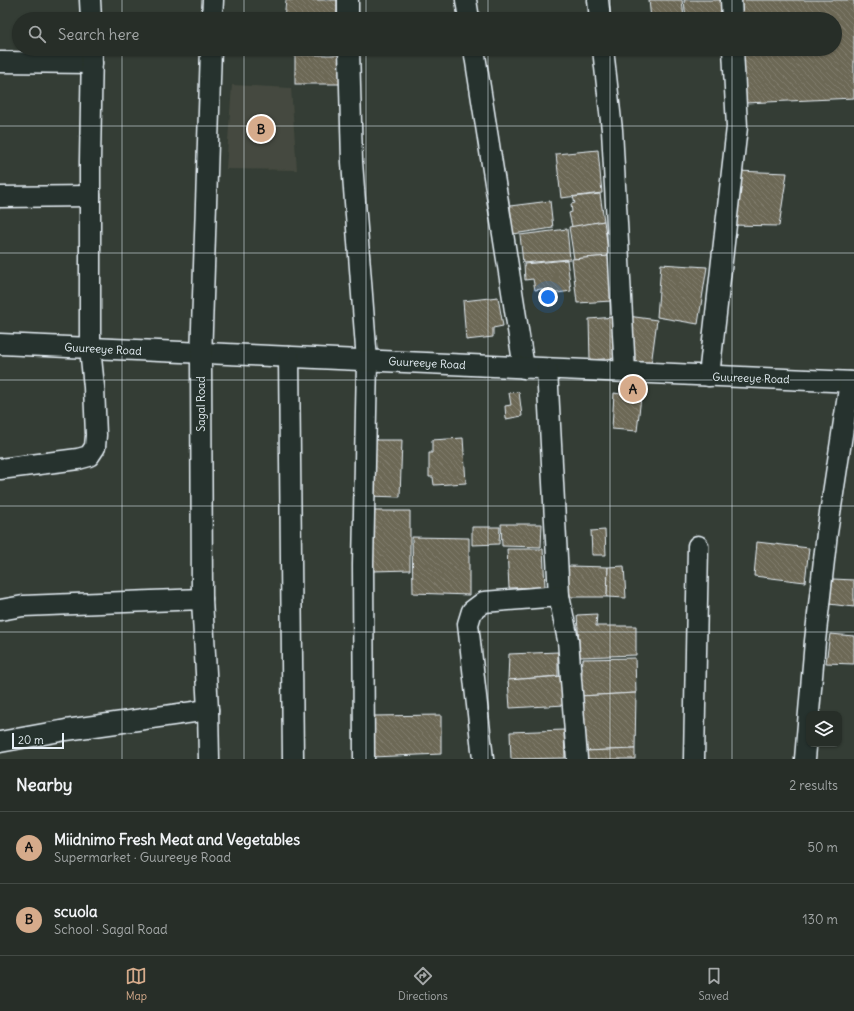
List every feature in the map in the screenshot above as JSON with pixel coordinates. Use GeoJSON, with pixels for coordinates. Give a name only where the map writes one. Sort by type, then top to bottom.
{"type":"FeatureCollection","features":[{"type":"Feature","properties":{"kind":"street"},"geometry":{"type":"LineString","coordinates":[[90,0],[91,12]]}},
{"type":"Feature","properties":{"kind":"street"},"geometry":{"type":"LineString","coordinates":[[212,12],[213,0]]}},
{"type":"Feature","properties":{"kind":"street"},"geometry":{"type":"LineString","coordinates":[[348,0],[348,12]]}},
{"type":"Feature","properties":{"kind":"street"},"geometry":{"type":"LineString","coordinates":[[466,0],[468,12]]}},
{"type":"Feature","properties":{"kind":"street"},"geometry":{"type":"LineString","coordinates":[[598,0],[599,12]]}},
{"type":"Feature","properties":{"kind":"street"},"geometry":{"type":"LineString","coordinates":[[731,0],[732,12]]}},
{"type":"Feature","properties":{"kind":"street"},"geometry":{"type":"LineString","coordinates":[[0,62],[92,56],[90,348],[94,388],[96,435],[95,447],[89,456],[78,459],[0,469]]}},
{"type":"Feature","properties":{"kind":"street","name":"Sagal Road"},"geometry":{"type":"LineString","coordinates":[[209,759],[202,599],[201,353],[211,56]]}},
{"type":"Feature","properties":{"kind":"street"},"geometry":{"type":"LineString","coordinates":[[349,56],[352,162],[367,361],[363,565],[364,759]]}},
{"type":"Feature","properties":{"kind":"street"},"geometry":{"type":"LineString","coordinates":[[475,56],[524,368]]}},
{"type":"Feature","properties":{"kind":"street"},"geometry":{"type":"LineString","coordinates":[[604,56],[612,130],[625,372]]}},
{"type":"Feature","properties":{"kind":"street"},"geometry":{"type":"LineString","coordinates":[[709,376],[736,127],[733,56]]}},
{"type":"Feature","properties":{"kind":"street"},"geometry":{"type":"LineString","coordinates":[[0,197],[90,196]]}},
{"type":"Feature","properties":{"kind":"street","name":"Guureeye Road"},"geometry":{"type":"LineString","coordinates":[[0,344],[852,382]]}},
{"type":"Feature","properties":{"kind":"street"},"geometry":{"type":"LineString","coordinates":[[289,357],[293,759]]}},
{"type":"Feature","properties":{"kind":"street"},"geometry":{"type":"LineString","coordinates":[[547,369],[559,596],[568,640],[577,759]]}},
{"type":"Feature","properties":{"kind":"street"},"geometry":{"type":"LineString","coordinates":[[805,759],[815,641],[827,533],[852,382]]}},
{"type":"Feature","properties":{"kind":"street"},"geometry":{"type":"LineString","coordinates":[[694,759],[698,546]]}},
{"type":"Feature","properties":{"kind":"street"},"geometry":{"type":"LineString","coordinates":[[483,759],[468,624],[472,611],[484,602],[559,596]]}},
{"type":"Feature","properties":{"kind":"street"},"geometry":{"type":"LineString","coordinates":[[0,610],[23,606],[202,599]]}},
{"type":"Feature","properties":{"kind":"street"},"geometry":{"type":"LineString","coordinates":[[0,742],[66,730],[208,710]]}},
{"type":"Feature","properties":{"kind":"shaded area"},"geometry":{"type":"Polygon","coordinates":[[[232,85],[291,88],[297,170],[226,169],[232,85]]]}},
{"type":"Feature","properties":{"kind":"building"},"geometry":{"type":"Polygon","coordinates":[[[286,0],[337,0],[337,12],[285,12],[286,0]]]}},
{"type":"Feature","properties":{"kind":"building"},"geometry":{"type":"Polygon","coordinates":[[[649,0],[682,0],[683,12],[650,12],[649,0]]]}},
{"type":"Feature","properties":{"kind":"building"},"geometry":{"type":"Polygon","coordinates":[[[684,0],[723,0],[724,12],[685,12],[684,0]]]}},
{"type":"Feature","properties":{"kind":"building"},"geometry":{"type":"Polygon","coordinates":[[[737,0],[854,0],[854,98],[745,103],[742,56],[842,56],[842,12],[738,12],[737,0]]]}},
{"type":"Feature","properties":{"kind":"building"},"geometry":{"type":"Polygon","coordinates":[[[295,56],[342,56],[342,84],[295,84],[295,56]]]}},
{"type":"Feature","properties":{"kind":"building"},"geometry":{"type":"Polygon","coordinates":[[[598,150],[602,193],[561,198],[556,154],[598,150]]]}},
{"type":"Feature","properties":{"kind":"building"},"geometry":{"type":"Polygon","coordinates":[[[736,171],[787,173],[779,226],[731,225],[736,171]]]}},
{"type":"Feature","properties":{"kind":"building"},"geometry":{"type":"Polygon","coordinates":[[[600,194],[604,221],[572,227],[569,213],[572,212],[571,204],[575,203],[573,197],[600,194]]]}},
{"type":"Feature","properties":{"kind":"building"},"geometry":{"type":"Polygon","coordinates":[[[550,201],[553,228],[513,234],[510,206],[550,201]]]}},
{"type":"Feature","properties":{"kind":"building"},"geometry":{"type":"Polygon","coordinates":[[[604,221],[609,256],[574,259],[569,227],[604,221]]]}},
{"type":"Feature","properties":{"kind":"building"},"geometry":{"type":"Polygon","coordinates":[[[567,229],[570,259],[523,263],[520,235],[567,229]]]}},
{"type":"Feature","properties":{"kind":"building"},"geometry":{"type":"Polygon","coordinates":[[[609,256],[612,301],[577,303],[572,259],[609,256]]]}},
{"type":"Feature","properties":{"kind":"building"},"geometry":{"type":"Polygon","coordinates":[[[567,260],[571,291],[544,295],[542,289],[535,290],[533,279],[525,280],[524,264],[567,260]]]}},
{"type":"Feature","properties":{"kind":"building"},"geometry":{"type":"Polygon","coordinates":[[[661,264],[707,267],[698,324],[657,317],[661,264]]]}},
{"type":"Feature","properties":{"kind":"building"},"geometry":{"type":"Polygon","coordinates":[[[498,297],[503,326],[493,328],[493,337],[466,340],[463,301],[498,297]]]}},
{"type":"Feature","properties":{"kind":"building"},"geometry":{"type":"Polygon","coordinates":[[[628,316],[657,320],[651,365],[628,364],[628,316]]]}},
{"type":"Feature","properties":{"kind":"building"},"geometry":{"type":"Polygon","coordinates":[[[615,317],[617,358],[590,360],[589,319],[615,317]]]}},
{"type":"Feature","properties":{"kind":"building"},"geometry":{"type":"Polygon","coordinates":[[[519,392],[522,416],[506,419],[505,406],[511,405],[509,393],[519,392]]]}},
{"type":"Feature","properties":{"kind":"building"},"geometry":{"type":"Polygon","coordinates":[[[614,393],[641,397],[637,431],[612,429],[614,393]]]}},
{"type":"Feature","properties":{"kind":"building"},"geometry":{"type":"Polygon","coordinates":[[[463,438],[466,483],[434,485],[433,477],[429,477],[429,453],[432,453],[432,440],[463,438]]]}},
{"type":"Feature","properties":{"kind":"building"},"geometry":{"type":"Polygon","coordinates":[[[370,440],[402,440],[400,497],[368,496],[370,440]]]}},
{"type":"Feature","properties":{"kind":"building"},"geometry":{"type":"Polygon","coordinates":[[[373,511],[410,511],[410,570],[373,571],[373,511]]]}},
{"type":"Feature","properties":{"kind":"building"},"geometry":{"type":"Polygon","coordinates":[[[501,524],[542,524],[541,547],[502,546],[501,524]]]}},
{"type":"Feature","properties":{"kind":"building"},"geometry":{"type":"Polygon","coordinates":[[[472,527],[500,527],[499,544],[472,545],[472,527]]]}},
{"type":"Feature","properties":{"kind":"building"},"geometry":{"type":"Polygon","coordinates":[[[605,530],[606,555],[592,555],[591,531],[605,530]]]}},
{"type":"Feature","properties":{"kind":"building"},"geometry":{"type":"Polygon","coordinates":[[[412,537],[469,538],[469,595],[413,593],[412,537]]]}},
{"type":"Feature","properties":{"kind":"building"},"geometry":{"type":"Polygon","coordinates":[[[757,542],[809,548],[805,582],[754,576],[757,542]]]}},
{"type":"Feature","properties":{"kind":"building"},"geometry":{"type":"Polygon","coordinates":[[[507,549],[543,549],[545,587],[509,588],[507,549]]]}},
{"type":"Feature","properties":{"kind":"building"},"geometry":{"type":"Polygon","coordinates":[[[568,566],[608,567],[607,597],[567,597],[568,566]]]}},
{"type":"Feature","properties":{"kind":"building"},"geometry":{"type":"Polygon","coordinates":[[[624,566],[626,598],[607,597],[608,567],[624,566]]]}},
{"type":"Feature","properties":{"kind":"building"},"geometry":{"type":"Polygon","coordinates":[[[833,579],[854,580],[854,607],[829,604],[833,579]]]}},
{"type":"Feature","properties":{"kind":"building"},"geometry":{"type":"Polygon","coordinates":[[[597,614],[596,626],[636,626],[636,655],[580,657],[577,615],[597,614]]]}},
{"type":"Feature","properties":{"kind":"building"},"geometry":{"type":"Polygon","coordinates":[[[830,634],[854,636],[854,664],[826,663],[830,634]]]}},
{"type":"Feature","properties":{"kind":"building"},"geometry":{"type":"Polygon","coordinates":[[[558,652],[558,676],[508,680],[509,654],[558,652]]]}},
{"type":"Feature","properties":{"kind":"building"},"geometry":{"type":"Polygon","coordinates":[[[635,658],[636,693],[580,696],[583,659],[635,658]]]}},
{"type":"Feature","properties":{"kind":"building"},"geometry":{"type":"Polygon","coordinates":[[[563,676],[565,705],[510,708],[508,680],[563,676]]]}},
{"type":"Feature","properties":{"kind":"building"},"geometry":{"type":"Polygon","coordinates":[[[636,693],[635,749],[585,751],[580,696],[636,693]]]}},
{"type":"Feature","properties":{"kind":"building"},"geometry":{"type":"Polygon","coordinates":[[[441,715],[441,754],[372,757],[373,716],[441,715]]]}},
{"type":"Feature","properties":{"kind":"building"},"geometry":{"type":"Polygon","coordinates":[[[564,730],[565,758],[511,759],[510,732],[564,730]]]}},
{"type":"Feature","properties":{"kind":"building"},"geometry":{"type":"Polygon","coordinates":[[[635,749],[635,759],[585,759],[585,751],[635,749]]]}},
{"type":"Feature","properties":{"kind":"place","name":"scuola"},"geometry":{"type":"Point","coordinates":[261,129]}},
{"type":"Feature","properties":{"kind":"place","name":"Miidnimo Fresh Meat and Vegetables"},"geometry":{"type":"Point","coordinates":[633,389]}}]}
